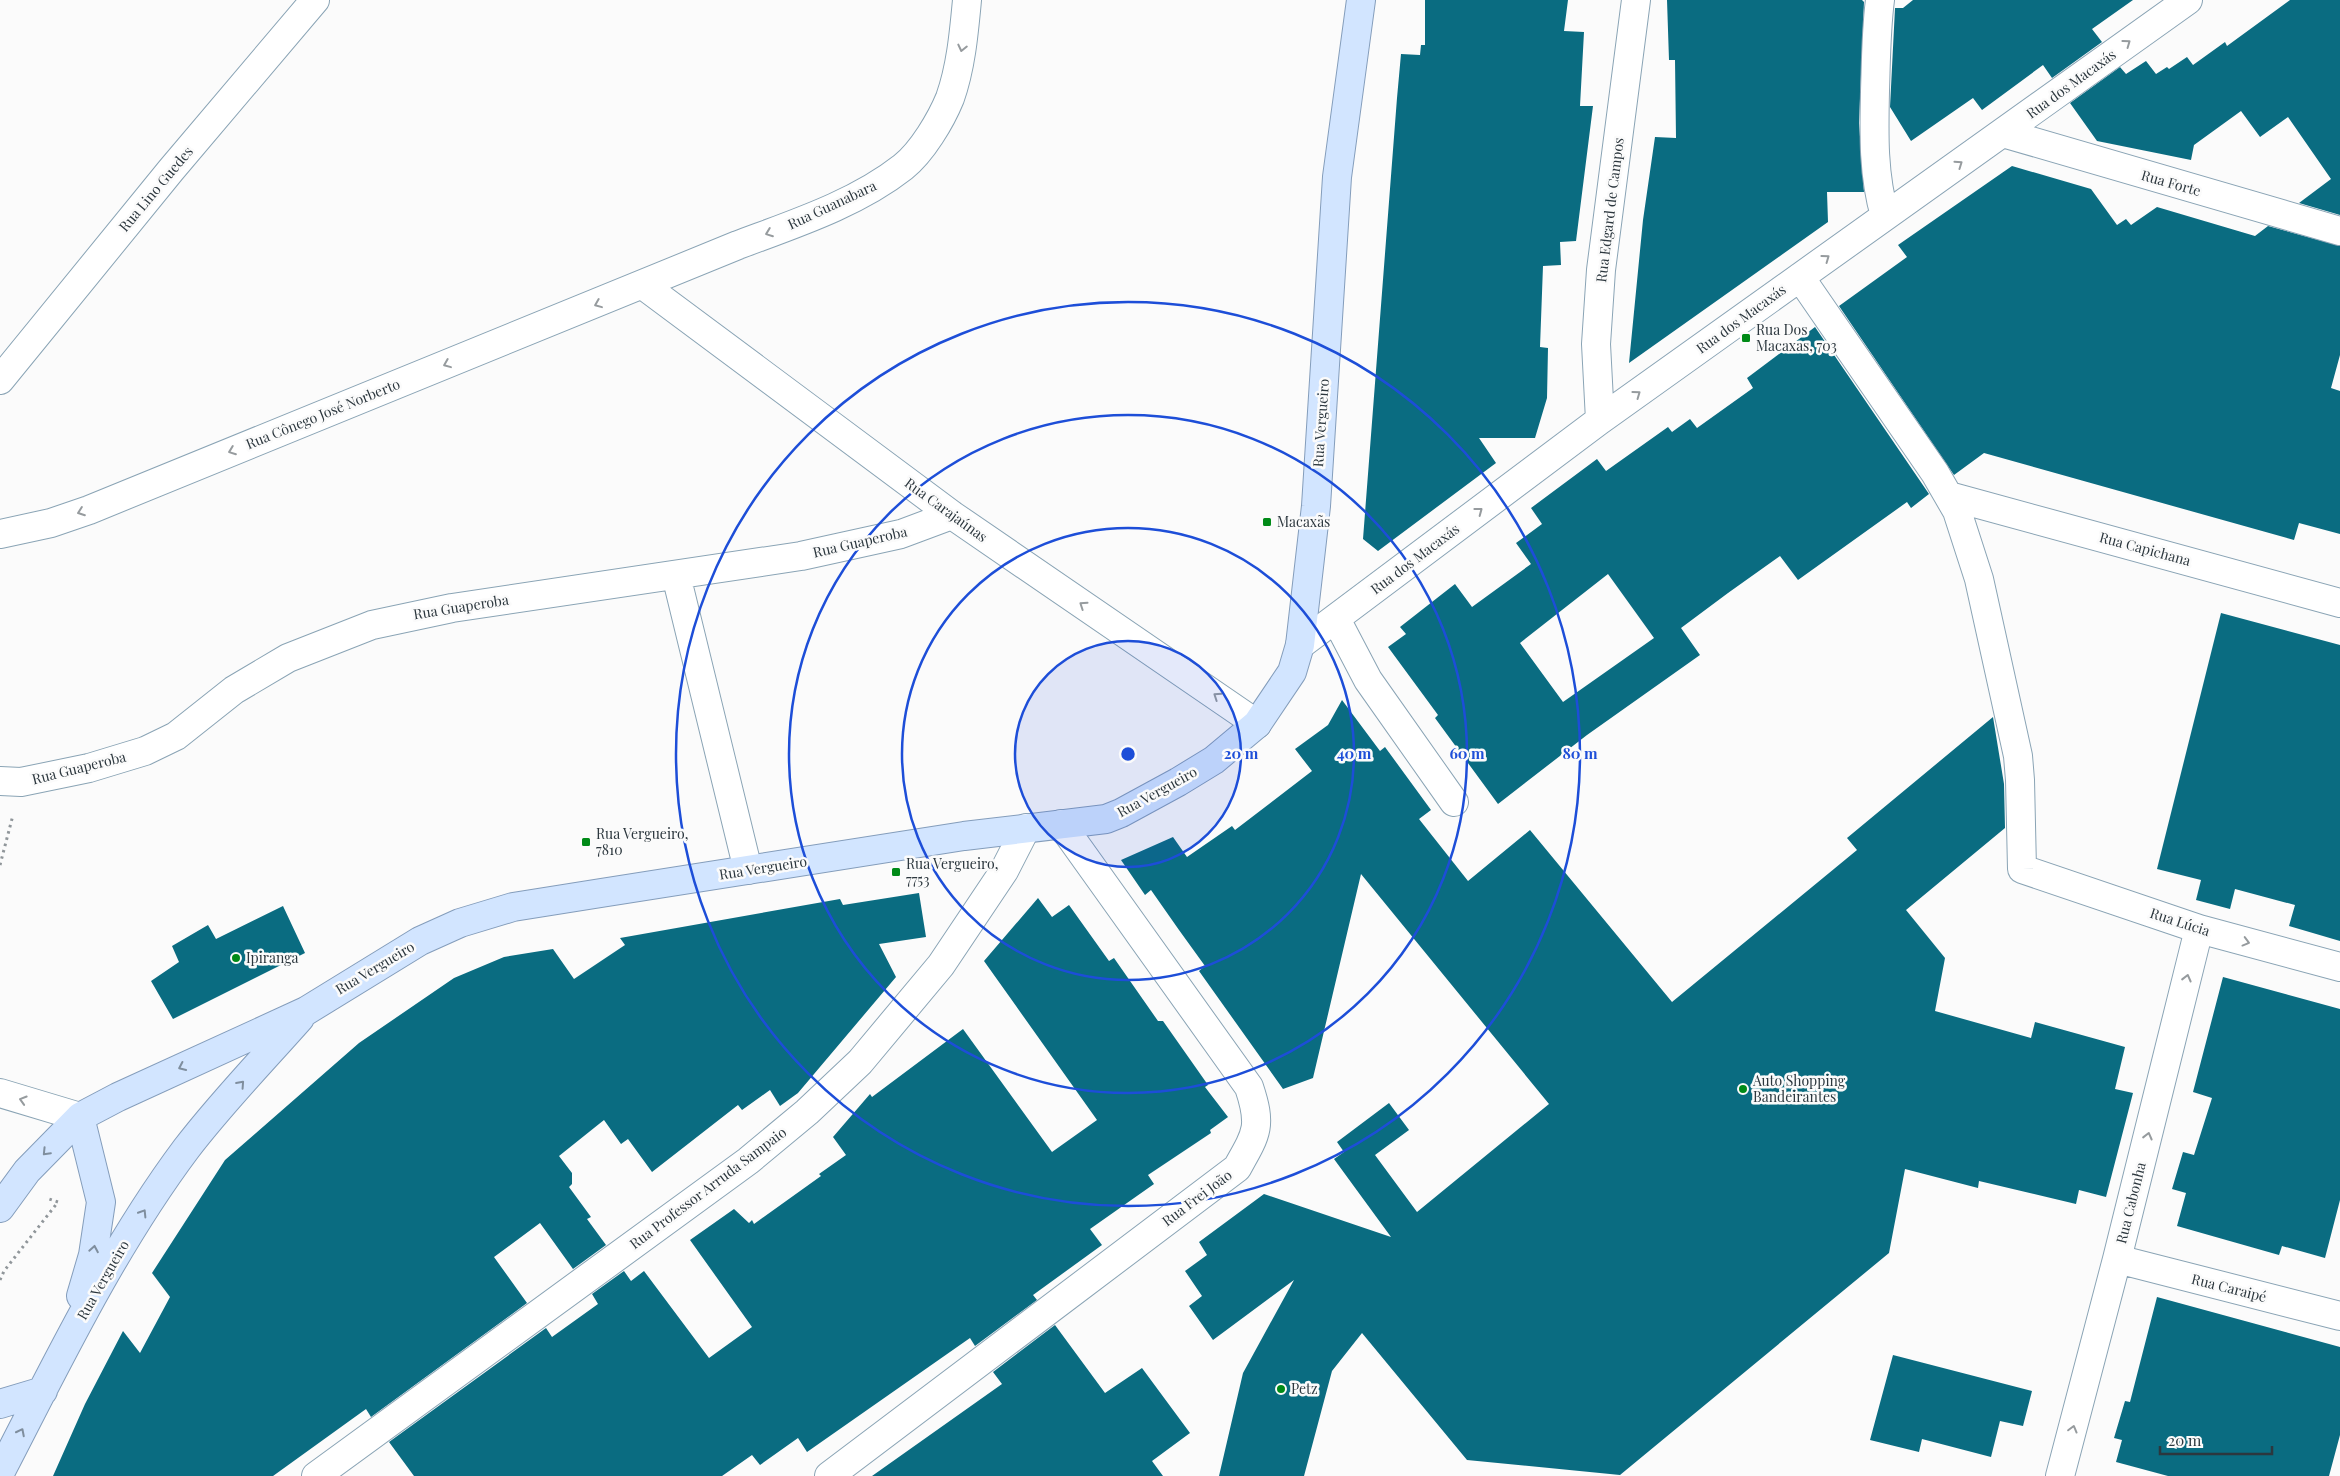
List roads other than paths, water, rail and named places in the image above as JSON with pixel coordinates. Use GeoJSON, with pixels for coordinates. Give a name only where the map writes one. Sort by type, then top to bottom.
{"type":"FeatureCollection","features":[{"type":"Feature","properties":{"kind":"main road","name":"Rua Vergueiro"},"geometry":{"type":"LineString","coordinates":[[4,1194],[80,1117],[127,1093],[306,1011],[420,941],[460,923],[513,908],[748,870],[1026,828],[1106,819],[1121,814],[1214,760],[1257,724],[1292,672],[1300,645],[1316,506],[1337,177],[1361,0]]}},
{"type":"Feature","properties":{"kind":"main road","name":"Rua Vergueiro"},"geometry":{"type":"LineString","coordinates":[[0,1473],[66,1346],[116,1257],[187,1148],[306,1011]]}},
{"type":"Feature","properties":{"kind":"main road"},"geometry":{"type":"LineString","coordinates":[[66,1346],[93,1255],[101,1202],[80,1117]]}},
{"type":"Feature","properties":{"kind":"main road"},"geometry":{"type":"LineString","coordinates":[[0,1404],[43,1391]]}},
{"type":"Feature","properties":{"kind":"street","name":"Rua Lino Guedes"},"geometry":{"type":"LineString","coordinates":[[0,380],[171,170],[316,0]]}},
{"type":"Feature","properties":{"kind":"street","name":"Rua Guanabara"},"geometry":{"type":"LineString","coordinates":[[643,285],[738,245],[800,222],[866,191],[904,166],[926,143],[950,98],[964,38],[967,0]]}},
{"type":"Feature","properties":{"kind":"street","name":"Rua Edgard de Campos"},"geometry":{"type":"LineString","coordinates":[[1600,420],[1596,344],[1602,270],[1636,0]]}},
{"type":"Feature","properties":{"kind":"street"},"geometry":{"type":"LineString","coordinates":[[1880,0],[1876,54],[1874,150],[1879,197],[1885,216]]}},
{"type":"Feature","properties":{"kind":"street","name":"Rua dos Macaxás"},"geometry":{"type":"LineString","coordinates":[[1300,645],[1600,420],[2188,0]]}},
{"type":"Feature","properties":{"kind":"street","name":"Rua Forte"},"geometry":{"type":"LineString","coordinates":[[2003,133],[2340,231]]}},
{"type":"Feature","properties":{"kind":"street"},"geometry":{"type":"LineString","coordinates":[[1800,277],[1949,496]]}},
{"type":"Feature","properties":{"kind":"street","name":"Rua Carajaúnas"},"geometry":{"type":"LineString","coordinates":[[643,285],[952,515],[1257,724]]}},
{"type":"Feature","properties":{"kind":"street","name":"Rua Cônego José Norberto"},"geometry":{"type":"LineString","coordinates":[[0,534],[51,523],[89,510],[643,285]]}},
{"type":"Feature","properties":{"kind":"street","name":"Rua Capichana"},"geometry":{"type":"LineString","coordinates":[[1949,496],[2340,603]]}},
{"type":"Feature","properties":{"kind":"street","name":"Rua Lúcia"},"geometry":{"type":"LineString","coordinates":[[1949,496],[1957,511],[1979,579],[2018,756],[2022,869],[2199,929],[2340,967]]}},
{"type":"Feature","properties":{"kind":"street","name":"Rua Guaperoba"},"geometry":{"type":"LineString","coordinates":[[10,782],[89,768],[145,751],[176,736],[234,690],[288,658],[372,625],[452,608],[801,556],[868,543],[901,534],[952,515]]}},
{"type":"Feature","properties":{"kind":"street"},"geometry":{"type":"LineString","coordinates":[[676,575],[748,870]]}},
{"type":"Feature","properties":{"kind":"street"},"geometry":{"type":"LineString","coordinates":[[1336,619],[1368,680],[1454,802]]}},
{"type":"Feature","properties":{"kind":"street","name":"Rua Frei João"},"geometry":{"type":"LineString","coordinates":[[829,1476],[1237,1168],[1256,1136],[1258,1112],[1249,1087],[1062,824]]}},
{"type":"Feature","properties":{"kind":"street","name":"Rua Professor Arruda Sampaio"},"geometry":{"type":"LineString","coordinates":[[316,1476],[748,1161],[808,1112],[860,1062],[941,965],[1004,872],[1026,828]]}},
{"type":"Feature","properties":{"kind":"street","name":"Rua Cabonha"},"geometry":{"type":"LineString","coordinates":[[2060,1476],[2117,1259],[2199,929]]}},
{"type":"Feature","properties":{"kind":"street"},"geometry":{"type":"LineString","coordinates":[[0,1093],[80,1117]]}},
{"type":"Feature","properties":{"kind":"street","name":"Rua Caraipé"},"geometry":{"type":"LineString","coordinates":[[2117,1259],[2340,1316]]}},
{"type":"Feature","properties":{"kind":"place","name":"Rua Dos Macaxas, 703"},"geometry":{"type":"Point","coordinates":[1746,338]}},
{"type":"Feature","properties":{"kind":"place","name":"Macaxãs"},"geometry":{"type":"Point","coordinates":[1267,522]}},
{"type":"Feature","properties":{"kind":"place","name":"Rua Vergueiro, 7810"},"geometry":{"type":"Point","coordinates":[586,842]}},
{"type":"Feature","properties":{"kind":"place","name":"Rua Vergueiro, 7753"},"geometry":{"type":"Point","coordinates":[896,872]}},
{"type":"Feature","properties":{"kind":"place","name":"Ipiranga"},"geometry":{"type":"Point","coordinates":[236,958]}},
{"type":"Feature","properties":{"kind":"place","name":"Auto Shopping Bandeirantes"},"geometry":{"type":"Point","coordinates":[1743,1089]}},
{"type":"Feature","properties":{"kind":"place","name":"Petz"},"geometry":{"type":"Point","coordinates":[1281,1389]}}]}
